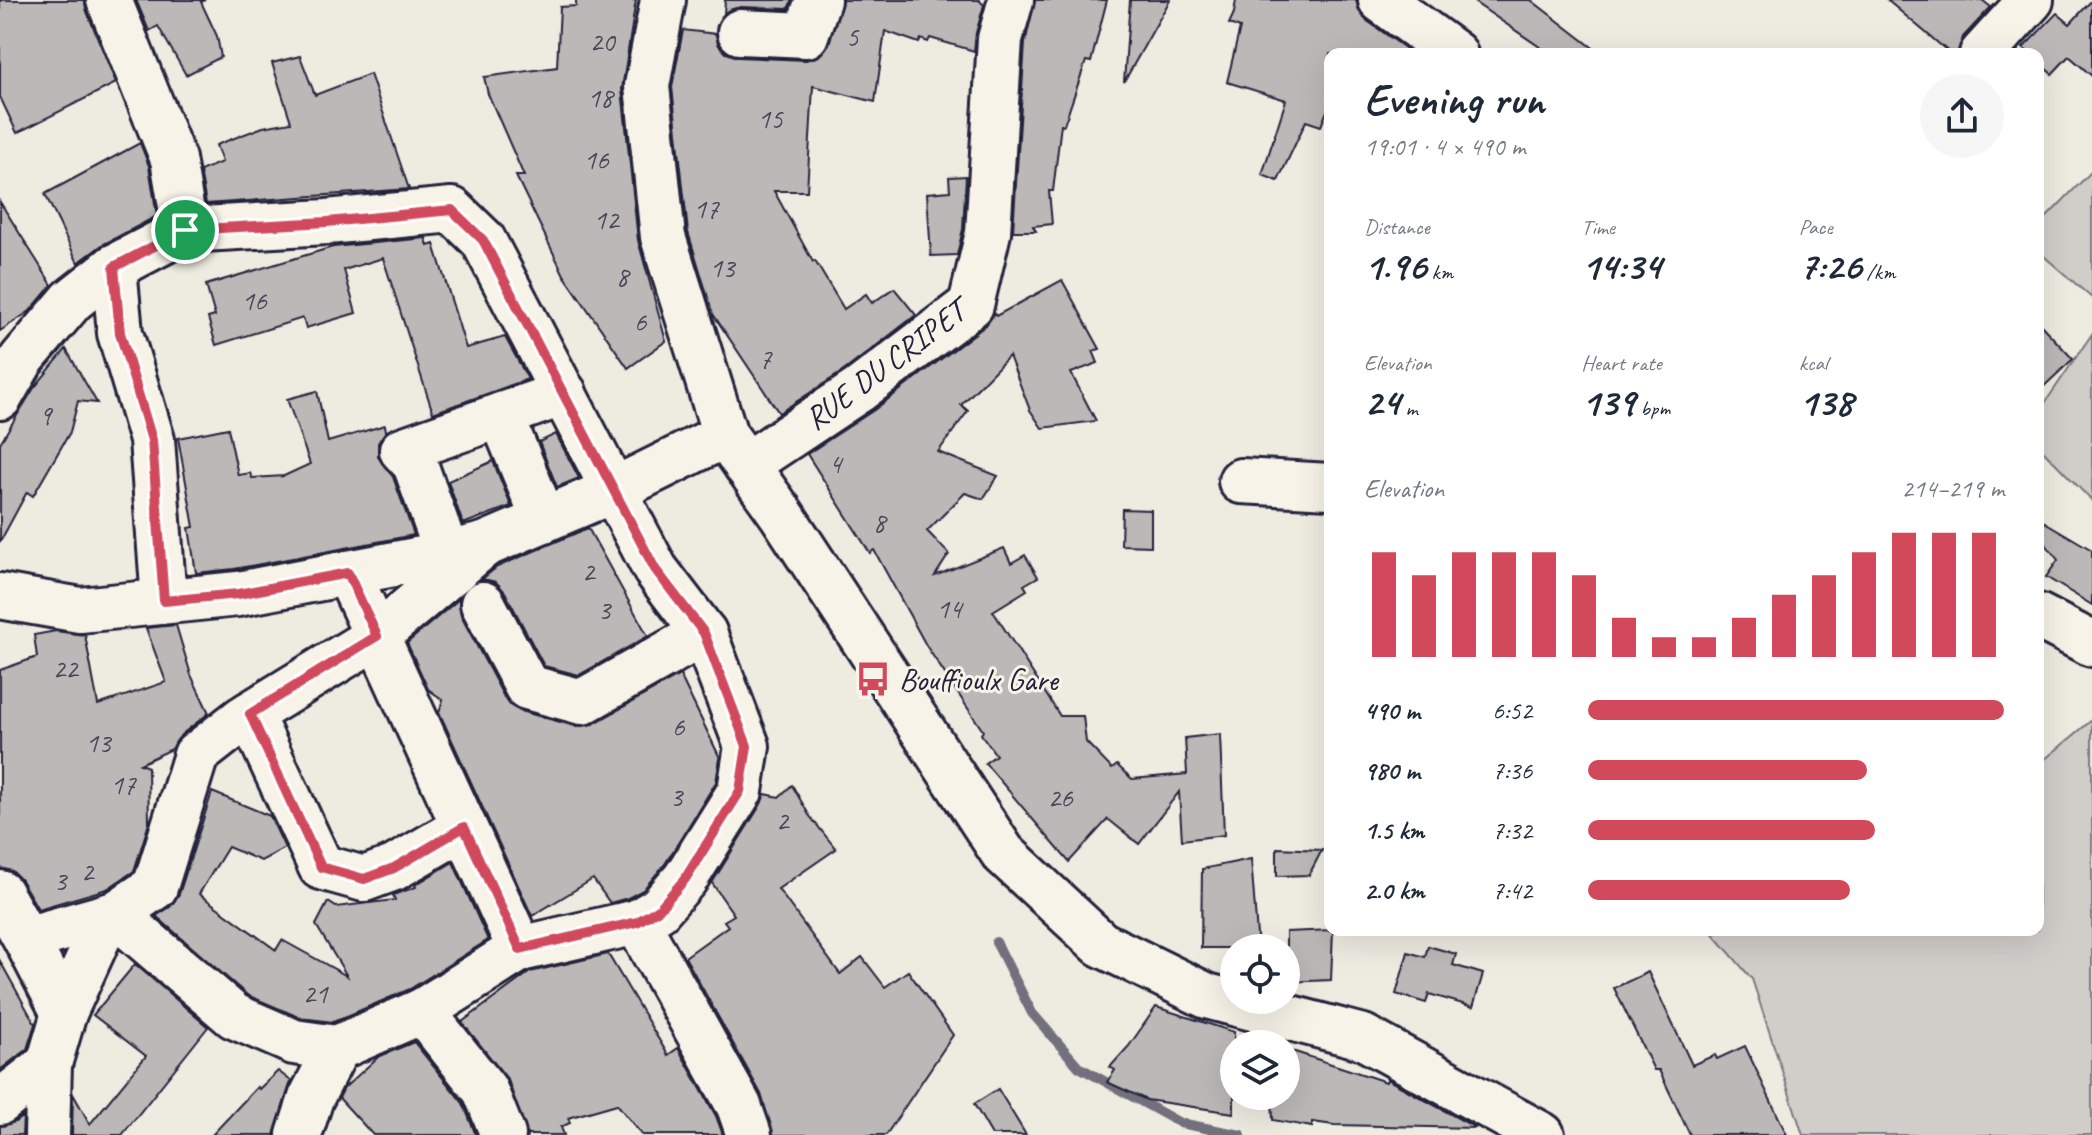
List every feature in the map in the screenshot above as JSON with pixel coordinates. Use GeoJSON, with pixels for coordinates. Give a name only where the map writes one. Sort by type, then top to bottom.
{"type":"FeatureCollection","features":[{"type":"Feature","properties":{"kind":"street"},"geometry":{"type":"LineString","coordinates":[[109,0],[173,159],[185,230]]}},
{"type":"Feature","properties":{"kind":"street"},"geometry":{"type":"LineString","coordinates":[[663,0],[647,86],[663,237],[735,450],[782,515],[1003,853],[1101,944],[1207,996],[1363,1037],[1542,1135]]}},
{"type":"Feature","properties":{"kind":"street"},"geometry":{"type":"LineString","coordinates":[[740,32],[806,35],[818,0]]}},
{"type":"Feature","properties":{"kind":"street","name":"RUE DU CRIPET"},"geometry":{"type":"LineString","coordinates":[[466,549],[614,490],[735,450],[859,390],[971,305],[988,233],[1000,39],[1011,0]]}},
{"type":"Feature","properties":{"kind":"street"},"geometry":{"type":"LineString","coordinates":[[1381,0],[1447,48]]}},
{"type":"Feature","properties":{"kind":"street"},"geometry":{"type":"LineString","coordinates":[[1987,48],[2031,0]]}},
{"type":"Feature","properties":{"kind":"street"},"geometry":{"type":"LineString","coordinates":[[0,397],[22,359],[72,300],[114,267],[185,230],[327,222],[452,210],[483,240],[655,569],[704,633],[747,746],[740,791],[693,867],[659,909],[637,922],[520,949],[422,1011],[337,1048],[294,1042],[234,1016],[115,914]]}},
{"type":"Feature","properties":{"kind":"street"},"geometry":{"type":"LineString","coordinates":[[114,267],[120,333],[152,440],[164,601]]}},
{"type":"Feature","properties":{"kind":"street"},"geometry":{"type":"LineString","coordinates":[[466,549],[415,464],[402,450],[564,393]]}},
{"type":"Feature","properties":{"kind":"street"},"geometry":{"type":"LineString","coordinates":[[501,415],[544,520]]}},
{"type":"Feature","properties":{"kind":"street"},"geometry":{"type":"LineString","coordinates":[[1241,481],[1324,486]]}},
{"type":"Feature","properties":{"kind":"street"},"geometry":{"type":"LineString","coordinates":[[0,596],[80,610],[238,594],[466,549]]}},
{"type":"Feature","properties":{"kind":"street"},"geometry":{"type":"LineString","coordinates":[[26,939],[115,914],[155,887],[196,755],[250,714],[377,636],[466,549]]}},
{"type":"Feature","properties":{"kind":"street"},"geometry":{"type":"LineString","coordinates":[[348,573],[520,949]]}},
{"type":"Feature","properties":{"kind":"street"},"geometry":{"type":"LineString","coordinates":[[483,604],[527,687],[582,702],[704,633]]}},
{"type":"Feature","properties":{"kind":"street"},"geometry":{"type":"LineString","coordinates":[[250,714],[321,867],[364,879],[394,868],[464,827]]}},
{"type":"Feature","properties":{"kind":"street"},"geometry":{"type":"LineString","coordinates":[[0,893],[64,1013]]}},
{"type":"Feature","properties":{"kind":"street"},"geometry":{"type":"LineString","coordinates":[[47,1135],[49,1064],[64,1013],[85,962],[115,914]]}},
{"type":"Feature","properties":{"kind":"street"},"geometry":{"type":"LineString","coordinates":[[637,922],[739,1106],[749,1135]]}},
{"type":"Feature","properties":{"kind":"street"},"geometry":{"type":"LineString","coordinates":[[422,1011],[485,1090],[503,1135]]}},
{"type":"Feature","properties":{"kind":"street"},"geometry":{"type":"LineString","coordinates":[[299,1135],[311,1098],[337,1048]]}},
{"type":"Feature","properties":{"kind":"street"},"geometry":{"type":"LineString","coordinates":[[0,1102],[49,1064]]}},
{"type":"Feature","properties":{"kind":"shaded area"},"geometry":{"type":"Polygon","coordinates":[[[2092,171],[2092,298],[2044,256],[2044,220],[2092,171]]]}},
{"type":"Feature","properties":{"kind":"shaded area"},"geometry":{"type":"Polygon","coordinates":[[[2092,334],[2092,501],[2044,451],[2044,404],[2092,334]]]}},
{"type":"Feature","properties":{"kind":"shaded area"},"geometry":{"type":"Polygon","coordinates":[[[2092,720],[2092,1135],[1803,1135],[1752,979],[1715,936],[2044,936],[2044,760],[2092,720]]]}},
{"type":"Feature","properties":{"kind":"building"},"geometry":{"type":"Polygon","coordinates":[[[0,0],[85,0],[116,83],[17,133],[0,97],[0,0]]]}},
{"type":"Feature","properties":{"kind":"building"},"geometry":{"type":"Polygon","coordinates":[[[136,0],[205,0],[201,2],[217,36],[221,57],[186,75],[158,26],[149,31],[136,0]]]}},
{"type":"Feature","properties":{"kind":"building"},"geometry":{"type":"Polygon","coordinates":[[[576,0],[636,0],[622,89],[638,240],[666,341],[628,368],[564,275],[516,176],[524,176],[488,94],[484,77],[557,67],[560,7],[576,6],[576,0]]]}},
{"type":"Feature","properties":{"kind":"building"},"geometry":{"type":"Polygon","coordinates":[[[725,0],[792,0],[788,9],[741,7],[724,14],[725,0]]]}},
{"type":"Feature","properties":{"kind":"building"},"geometry":{"type":"Polygon","coordinates":[[[842,0],[979,0],[984,5],[974,51],[930,38],[928,42],[921,39],[919,43],[885,31],[875,102],[813,86],[807,191],[774,191],[813,262],[844,309],[866,294],[872,303],[894,288],[916,315],[845,370],[779,413],[713,314],[688,232],[672,87],[683,30],[716,34],[718,44],[726,53],[738,57],[806,60],[819,56],[829,44],[842,0]]]}},
{"type":"Feature","properties":{"kind":"building"},"geometry":{"type":"Polygon","coordinates":[[[1035,0],[1107,0],[1091,62],[1086,61],[1064,125],[1061,124],[1053,191],[1049,191],[1052,224],[1033,226],[1036,231],[1013,231],[1025,43],[1035,0]]]}},
{"type":"Feature","properties":{"kind":"building"},"geometry":{"type":"Polygon","coordinates":[[[1130,0],[1170,0],[1124,82],[1130,0]]]}},
{"type":"Feature","properties":{"kind":"building"},"geometry":{"type":"Polygon","coordinates":[[[1236,0],[1356,0],[1366,20],[1405,48],[1324,48],[1324,119],[1321,126],[1306,121],[1278,181],[1262,175],[1286,100],[1227,82],[1240,28],[1229,24],[1236,0]]]}},
{"type":"Feature","properties":{"kind":"building"},"geometry":{"type":"Polygon","coordinates":[[[1471,0],[1531,0],[1593,48],[1541,48],[1471,0]]]}},
{"type":"Feature","properties":{"kind":"building"},"geometry":{"type":"Polygon","coordinates":[[[1887,0],[1982,0],[1991,7],[1963,37],[1960,48],[1944,48],[1887,0]]]}},
{"type":"Feature","properties":{"kind":"building"},"geometry":{"type":"Polygon","coordinates":[[[2092,0],[2092,76],[2069,56],[2052,74],[2044,67],[2044,48],[2023,48],[2057,13],[2070,24],[2092,0]]]}},
{"type":"Feature","properties":{"kind":"building"},"geometry":{"type":"Polygon","coordinates":[[[300,56],[315,95],[370,74],[409,189],[206,204],[200,171],[222,162],[216,145],[263,127],[291,122],[272,63],[300,56]]]}},
{"type":"Feature","properties":{"kind":"building"},"geometry":{"type":"Polygon","coordinates":[[[140,143],[149,166],[157,216],[102,245],[78,263],[45,194],[140,143]]]}},
{"type":"Feature","properties":{"kind":"building"},"geometry":{"type":"Polygon","coordinates":[[[966,176],[963,229],[957,255],[931,256],[927,193],[950,191],[949,177],[966,176]]]}},
{"type":"Feature","properties":{"kind":"building"},"geometry":{"type":"Polygon","coordinates":[[[0,202],[52,285],[30,311],[0,331],[0,202]]]}},
{"type":"Feature","properties":{"kind":"building"},"geometry":{"type":"Polygon","coordinates":[[[426,238],[428,246],[434,244],[466,348],[505,337],[528,379],[433,413],[383,258],[344,270],[356,313],[306,328],[303,318],[216,345],[208,318],[215,316],[206,285],[333,247],[426,238]]]}},
{"type":"Feature","properties":{"kind":"building"},"geometry":{"type":"Polygon","coordinates":[[[1062,280],[1100,349],[1093,351],[1098,363],[1071,373],[1096,421],[1042,428],[1030,410],[1009,356],[961,405],[968,411],[938,452],[998,476],[983,499],[965,493],[927,531],[949,554],[935,576],[1004,548],[1011,563],[1025,555],[1038,577],[1024,585],[1027,590],[993,611],[1060,716],[1083,716],[1086,742],[1112,769],[1117,765],[1132,779],[1187,774],[1185,738],[1220,734],[1224,835],[1182,840],[1179,792],[1139,844],[1108,819],[1069,862],[985,763],[996,755],[981,734],[983,731],[927,647],[874,550],[870,553],[807,454],[874,410],[986,325],[994,313],[996,316],[1062,280]]]}},
{"type":"Feature","properties":{"kind":"building"},"geometry":{"type":"Polygon","coordinates":[[[2044,328],[2073,359],[2044,386],[2044,328]]]}},
{"type":"Feature","properties":{"kind":"building"},"geometry":{"type":"Polygon","coordinates":[[[66,349],[97,403],[78,401],[70,432],[33,496],[27,492],[0,542],[0,443],[34,388],[66,349]]]}},
{"type":"Feature","properties":{"kind":"building"},"geometry":{"type":"Polygon","coordinates":[[[317,391],[328,442],[385,425],[386,431],[378,443],[378,457],[393,477],[414,535],[234,569],[196,573],[189,528],[194,527],[178,438],[228,428],[238,475],[250,473],[252,478],[284,476],[310,464],[287,399],[317,391]]]}},
{"type":"Feature","properties":{"kind":"building"},"geometry":{"type":"Polygon","coordinates":[[[556,434],[579,478],[557,487],[539,442],[556,434]]]}},
{"type":"Feature","properties":{"kind":"building"},"geometry":{"type":"Polygon","coordinates":[[[493,461],[511,506],[463,524],[448,481],[493,461]]]}},
{"type":"Feature","properties":{"kind":"building"},"geometry":{"type":"Polygon","coordinates":[[[1122,509],[1151,510],[1151,546],[1121,545],[1122,509]]]}},
{"type":"Feature","properties":{"kind":"building"},"geometry":{"type":"Polygon","coordinates":[[[2044,522],[2092,550],[2092,605],[2046,577],[2058,560],[2044,542],[2044,522]]]}},
{"type":"Feature","properties":{"kind":"building"},"geometry":{"type":"Polygon","coordinates":[[[588,528],[648,636],[579,675],[544,666],[505,592],[496,582],[482,579],[497,567],[588,528]]]}},
{"type":"Feature","properties":{"kind":"building"},"geometry":{"type":"Polygon","coordinates":[[[459,599],[461,616],[505,699],[520,711],[575,726],[593,724],[680,675],[720,758],[716,782],[665,864],[643,890],[610,903],[593,879],[532,916],[439,712],[443,700],[428,689],[407,643],[459,599]]]}},
{"type":"Feature","properties":{"kind":"building"},"geometry":{"type":"Polygon","coordinates":[[[176,625],[191,675],[209,713],[181,735],[172,749],[140,764],[148,767],[149,823],[134,871],[107,889],[38,909],[21,880],[12,871],[0,868],[0,670],[37,657],[34,635],[56,631],[85,635],[98,705],[166,682],[146,628],[176,625]]]}},
{"type":"Feature","properties":{"kind":"building"},"geometry":{"type":"Polygon","coordinates":[[[792,785],[809,815],[836,849],[778,889],[840,974],[862,957],[885,987],[908,971],[953,1035],[886,1135],[773,1135],[761,1094],[685,957],[728,926],[724,921],[734,915],[712,883],[765,794],[779,797],[792,785]]]}},
{"type":"Feature","properties":{"kind":"building"},"geometry":{"type":"Polygon","coordinates":[[[212,792],[270,816],[285,848],[261,861],[228,847],[199,894],[276,950],[282,940],[347,976],[316,925],[328,902],[336,907],[395,900],[393,895],[416,887],[453,862],[488,940],[410,989],[333,1022],[301,1018],[247,995],[156,916],[170,907],[179,894],[212,792]]]}},
{"type":"Feature","properties":{"kind":"building"},"geometry":{"type":"Polygon","coordinates":[[[1277,848],[1322,850],[1309,875],[1277,876],[1277,848]]]}},
{"type":"Feature","properties":{"kind":"building"},"geometry":{"type":"Polygon","coordinates":[[[1251,859],[1257,934],[1220,934],[1220,948],[1201,948],[1202,869],[1251,859]]]}},
{"type":"Feature","properties":{"kind":"building"},"geometry":{"type":"Polygon","coordinates":[[[1324,930],[1324,936],[1333,936],[1331,980],[1300,981],[1300,934],[1286,934],[1324,930]]]}},
{"type":"Feature","properties":{"kind":"building"},"geometry":{"type":"Polygon","coordinates":[[[1428,946],[1456,954],[1453,965],[1483,974],[1473,1007],[1429,994],[1426,1003],[1396,994],[1408,952],[1425,957],[1428,946]]]}},
{"type":"Feature","properties":{"kind":"building"},"geometry":{"type":"Polygon","coordinates":[[[608,954],[668,1055],[678,1048],[716,1116],[723,1135],[642,1135],[617,1104],[568,1118],[570,1123],[561,1127],[564,1135],[527,1135],[508,1080],[462,1022],[530,972],[608,954]]]}},
{"type":"Feature","properties":{"kind":"building"},"geometry":{"type":"Polygon","coordinates":[[[0,961],[35,1024],[27,1049],[0,1070],[0,961]]]}},
{"type":"Feature","properties":{"kind":"building"},"geometry":{"type":"Polygon","coordinates":[[[135,964],[208,1027],[122,1135],[72,1135],[73,1094],[90,1124],[146,1056],[93,1015],[135,964]]]}},
{"type":"Feature","properties":{"kind":"building"},"geometry":{"type":"Polygon","coordinates":[[[1648,972],[1692,1065],[1715,1055],[1717,1059],[1745,1046],[1787,1135],[1690,1135],[1614,988],[1648,972]]]}},
{"type":"Feature","properties":{"kind":"building"},"geometry":{"type":"Polygon","coordinates":[[[1156,1007],[1228,1030],[1220,1030],[1220,1110],[1234,1110],[1234,1113],[1147,1100],[1107,1082],[1115,1070],[1110,1067],[1156,1007]]]}},
{"type":"Feature","properties":{"kind":"building"},"geometry":{"type":"Polygon","coordinates":[[[414,1042],[463,1103],[476,1135],[373,1135],[339,1098],[344,1088],[378,1057],[414,1042]]]}},
{"type":"Feature","properties":{"kind":"building"},"geometry":{"type":"Polygon","coordinates":[[[1300,1054],[1386,1082],[1387,1079],[1476,1128],[1312,1122],[1312,1127],[1273,1120],[1273,1110],[1300,1110],[1300,1054]]]}},
{"type":"Feature","properties":{"kind":"building"},"geometry":{"type":"Polygon","coordinates":[[[278,1071],[291,1081],[274,1135],[212,1135],[257,1087],[259,1089],[278,1071]]]}},
{"type":"Feature","properties":{"kind":"building"},"geometry":{"type":"Polygon","coordinates":[[[998,1089],[1026,1135],[992,1135],[974,1104],[998,1089]]]}},
{"type":"Feature","properties":{"kind":"building"},"geometry":{"type":"Polygon","coordinates":[[[23,1116],[22,1135],[0,1135],[0,1126],[23,1116]]]}},
{"type":"Feature","properties":{"kind":"waterway"},"geometry":{"type":"LineString","coordinates":[[996,942],[1032,1013],[1079,1067],[1180,1123],[1241,1135]]}},
{"type":"Feature","properties":{"kind":"place","name":"Bouffioulx Gare"},"geometry":{"type":"Point","coordinates":[873,679]}},
{"type":"Feature","properties":{"kind":"route"},"geometry":{"type":"LineString","coordinates":[[452,210],[483,240],[655,569],[704,633],[747,746],[740,791],[685,879],[659,909],[637,922],[520,949],[464,827],[394,868],[364,879],[321,867],[250,714],[377,636],[348,573],[238,594],[164,601],[152,440],[120,333],[114,267],[185,230],[327,222],[452,210]]}}]}
